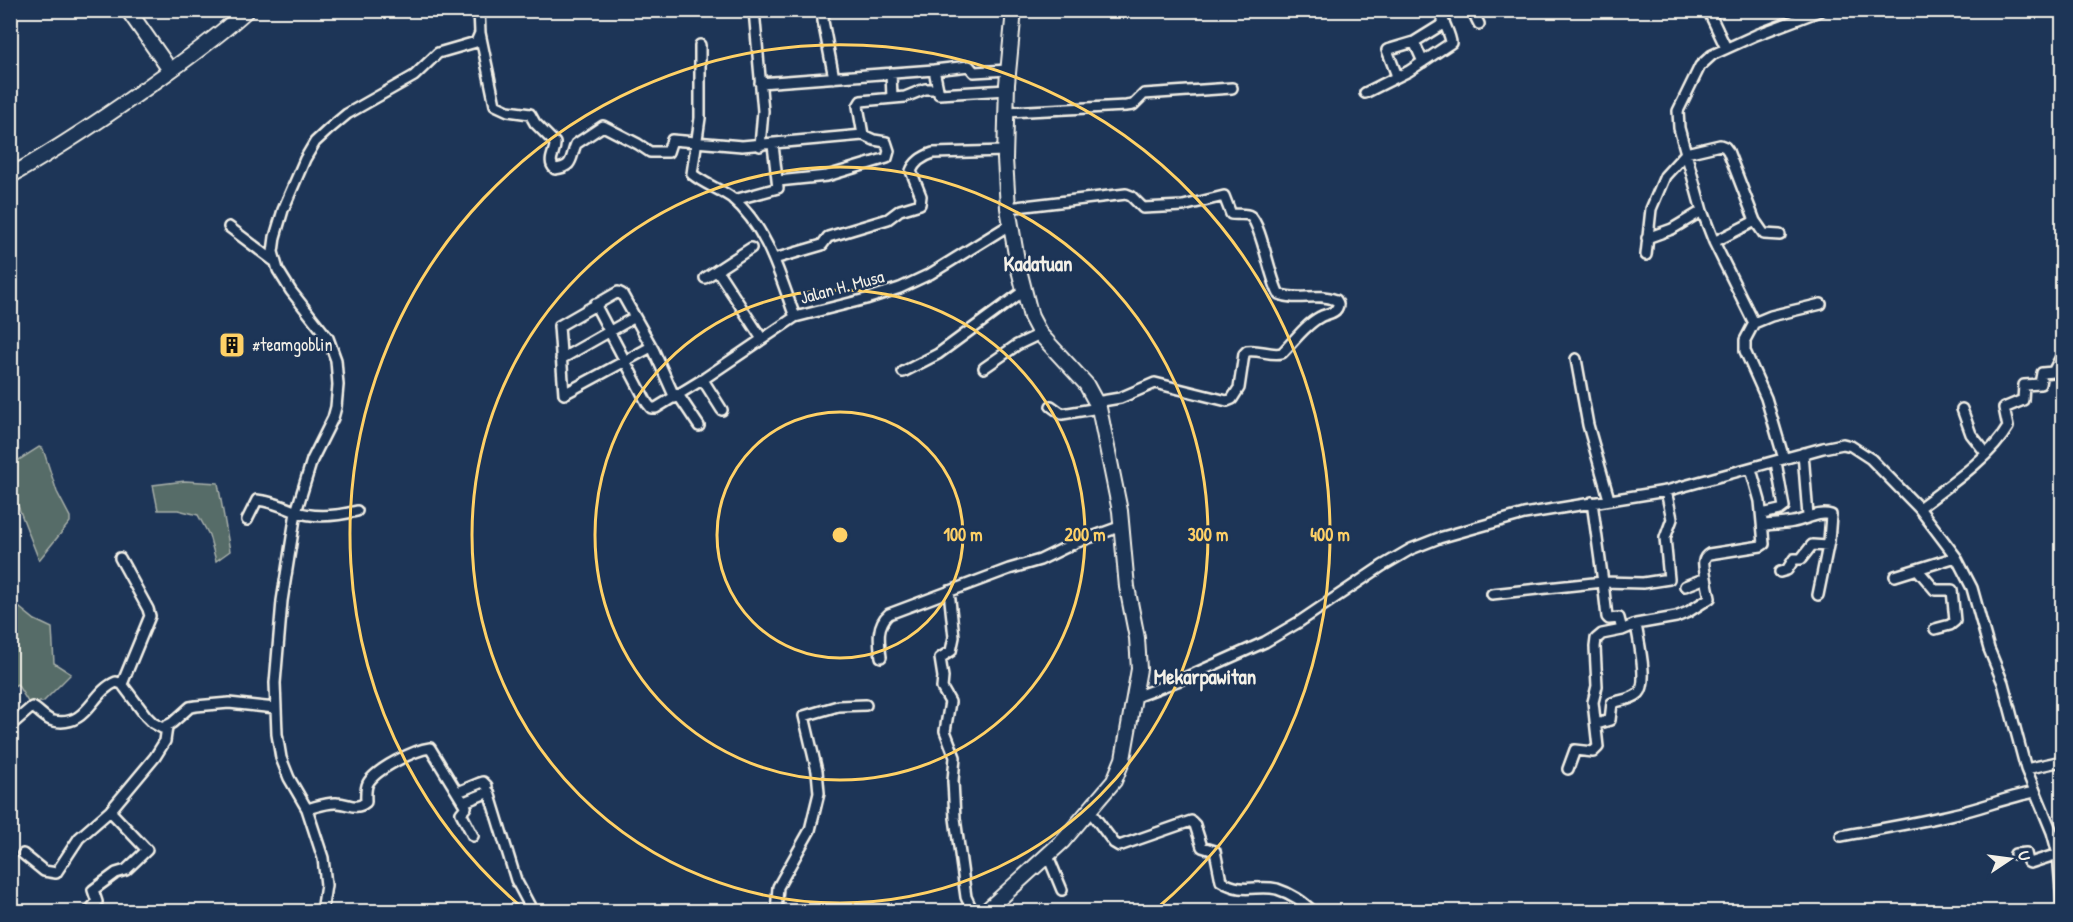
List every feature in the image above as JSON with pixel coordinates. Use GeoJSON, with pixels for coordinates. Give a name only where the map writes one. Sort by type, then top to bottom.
{"type":"FeatureCollection","features":[{"type":"Feature","properties":{"kind":"street"},"geometry":{"type":"LineString","coordinates":[[128,10],[171,70]]}},
{"type":"Feature","properties":{"kind":"street"},"geometry":{"type":"LineString","coordinates":[[10,176],[65,145],[197,52],[247,10]]}},
{"type":"Feature","properties":{"kind":"street"},"geometry":{"type":"LineString","coordinates":[[479,10],[480,33],[495,105],[508,111],[530,114],[535,123],[555,143],[551,159],[552,166],[559,169],[571,161],[577,143],[603,126],[652,153],[668,152],[673,140],[760,146],[863,135],[873,140],[886,142],[889,151],[887,158],[827,176],[778,181]]}},
{"type":"Feature","properties":{"kind":"street"},"geometry":{"type":"LineString","coordinates":[[754,10],[763,116],[760,146]]}},
{"type":"Feature","properties":{"kind":"street"},"geometry":{"type":"LineString","coordinates":[[824,10],[823,21],[834,78]]}},
{"type":"Feature","properties":{"kind":"street"},"geometry":{"type":"LineString","coordinates":[[985,912],[1048,856],[1090,811],[1114,781],[1121,768],[1139,669],[1139,651],[1127,587],[1122,526],[1098,405],[1086,384],[1040,334],[1031,317],[1018,266],[1008,208],[1006,151],[1008,70],[1014,10]]}},
{"type":"Feature","properties":{"kind":"street"},"geometry":{"type":"LineString","coordinates":[[1365,93],[1423,62],[1451,43],[1452,39],[1443,24],[1440,10]]}},
{"type":"Feature","properties":{"kind":"street"},"geometry":{"type":"LineString","coordinates":[[1472,10],[1479,24]]}},
{"type":"Feature","properties":{"kind":"street"},"geometry":{"type":"LineString","coordinates":[[1708,10],[1726,48]]}},
{"type":"Feature","properties":{"kind":"street"},"geometry":{"type":"LineString","coordinates":[[1754,323],[1714,242],[1702,211],[1679,128],[1678,111],[1703,62],[1726,48],[1822,10]]}},
{"type":"Feature","properties":{"kind":"street"},"geometry":{"type":"LineString","coordinates":[[1398,76],[1387,51],[1414,42],[1443,24]]}},
{"type":"Feature","properties":{"kind":"street"},"geometry":{"type":"LineString","coordinates":[[322,912],[326,885],[323,858],[307,809],[289,778],[281,758],[275,708],[276,651],[296,512],[312,460],[333,418],[338,385],[336,360],[328,338],[291,291],[274,261],[274,237],[305,159],[315,142],[347,114],[414,76],[438,54],[476,42],[480,33]]}},
{"type":"Feature","properties":{"kind":"street"},"geometry":{"type":"LineString","coordinates":[[1414,42],[1423,62]]}},
{"type":"Feature","properties":{"kind":"street"},"geometry":{"type":"LineString","coordinates":[[700,45],[700,118],[692,174],[734,200],[756,227],[774,259],[795,317]]}},
{"type":"Feature","properties":{"kind":"street"},"geometry":{"type":"LineString","coordinates":[[760,83],[969,66],[975,72],[1008,70]]}},
{"type":"Feature","properties":{"kind":"street"},"geometry":{"type":"LineString","coordinates":[[934,70],[938,93],[941,94],[1007,90]]}},
{"type":"Feature","properties":{"kind":"street"},"geometry":{"type":"LineString","coordinates":[[891,73],[892,98]]}},
{"type":"Feature","properties":{"kind":"street"},"geometry":{"type":"LineString","coordinates":[[1007,112],[1126,106],[1133,105],[1144,94],[1232,88]]}},
{"type":"Feature","properties":{"kind":"street"},"geometry":{"type":"LineString","coordinates":[[863,135],[859,103],[864,99],[905,97],[925,89],[937,89]]}},
{"type":"Feature","properties":{"kind":"street"},"geometry":{"type":"LineString","coordinates":[[734,200],[777,189],[779,186],[773,145]]}},
{"type":"Feature","properties":{"kind":"street"},"geometry":{"type":"LineString","coordinates":[[1646,255],[1651,209],[1665,176],[1686,153],[1714,146],[1725,147],[1755,221],[1764,234],[1780,235]]}},
{"type":"Feature","properties":{"kind":"street"},"geometry":{"type":"LineString","coordinates":[[774,259],[822,245],[827,237],[892,218],[900,210],[920,204],[921,196],[911,171],[917,161],[925,156],[933,153],[1006,151]]}},
{"type":"Feature","properties":{"kind":"street"},"geometry":{"type":"LineString","coordinates":[[1008,208],[1126,195],[1131,196],[1143,208],[1180,206],[1224,196],[1232,215],[1247,214],[1252,218],[1261,237],[1279,294],[1289,298],[1323,296],[1336,300],[1338,304],[1333,312],[1321,316],[1303,330],[1282,353],[1247,351],[1244,354],[1239,388],[1232,399],[1227,400],[1155,383],[1120,398],[1062,414],[1051,406]]}},
{"type":"Feature","properties":{"kind":"street"},"geometry":{"type":"LineString","coordinates":[[1647,238],[1672,229],[1702,211]]}},
{"type":"Feature","properties":{"kind":"street"},"geometry":{"type":"LineString","coordinates":[[1714,242],[1755,221]]}},
{"type":"Feature","properties":{"kind":"street","name":"Jalan H. Musa"},"geometry":{"type":"LineString","coordinates":[[625,361],[647,403],[651,408],[656,408],[703,380],[795,317],[900,288],[930,274],[1011,224]]}},
{"type":"Feature","properties":{"kind":"street"},"geometry":{"type":"LineString","coordinates":[[229,227],[274,261]]}},
{"type":"Feature","properties":{"kind":"street"},"geometry":{"type":"LineString","coordinates":[[705,278],[751,248]]}},
{"type":"Feature","properties":{"kind":"street"},"geometry":{"type":"LineString","coordinates":[[717,270],[762,339]]}},
{"type":"Feature","properties":{"kind":"street"},"geometry":{"type":"LineString","coordinates":[[903,372],[938,354],[1025,290]]}},
{"type":"Feature","properties":{"kind":"street"},"geometry":{"type":"LineString","coordinates":[[651,347],[564,394],[559,326],[620,292],[635,317],[651,347],[676,397],[699,426]]}},
{"type":"Feature","properties":{"kind":"street"},"geometry":{"type":"LineString","coordinates":[[595,304],[625,361]]}},
{"type":"Feature","properties":{"kind":"street"},"geometry":{"type":"LineString","coordinates":[[1762,514],[1784,507],[1780,460],[1766,398],[1745,351],[1745,340],[1754,323],[1771,316],[1821,304]]}},
{"type":"Feature","properties":{"kind":"street"},"geometry":{"type":"LineString","coordinates":[[561,358],[635,317]]}},
{"type":"Feature","properties":{"kind":"street"},"geometry":{"type":"LineString","coordinates":[[984,368],[1017,345],[1040,334]]}},
{"type":"Feature","properties":{"kind":"street"},"geometry":{"type":"LineString","coordinates":[[1919,508],[1986,453],[2007,429],[2004,408],[2023,400],[2024,385],[2040,384],[2042,373],[2053,372],[2062,355]]}},
{"type":"Feature","properties":{"kind":"street"},"geometry":{"type":"LineString","coordinates":[[1576,360],[1588,425],[1609,499]]}},
{"type":"Feature","properties":{"kind":"street"},"geometry":{"type":"LineString","coordinates":[[703,380],[722,410]]}},
{"type":"Feature","properties":{"kind":"street"},"geometry":{"type":"LineString","coordinates":[[1962,409],[1971,434],[1986,453]]}},
{"type":"Feature","properties":{"kind":"street"},"geometry":{"type":"LineString","coordinates":[[1135,697],[1209,668],[1265,642],[1411,549],[1470,528],[1524,514],[1666,491],[1803,453],[1836,445],[1851,446],[1881,467],[1919,508],[1956,557],[1972,588],[1989,649],[2006,692],[2026,768],[2052,832],[2058,854],[2062,902]]}},
{"type":"Feature","properties":{"kind":"street"},"geometry":{"type":"LineString","coordinates":[[1803,453],[1808,516]]}},
{"type":"Feature","properties":{"kind":"street"},"geometry":{"type":"LineString","coordinates":[[1568,769],[1575,750],[1593,752],[1597,750],[1597,724],[1593,705],[1597,686],[1595,641],[1602,634],[1622,630],[1636,624],[1676,617],[1707,601],[1711,596],[1703,561],[1705,556],[1765,543],[1762,514],[1751,469]]}},
{"type":"Feature","properties":{"kind":"street"},"geometry":{"type":"LineString","coordinates":[[1492,594],[1603,582],[1643,583],[1669,579],[1665,538],[1672,519],[1666,491]]}},
{"type":"Feature","properties":{"kind":"street"},"geometry":{"type":"LineString","coordinates":[[247,520],[257,500],[296,512],[324,517],[357,511]]}},
{"type":"Feature","properties":{"kind":"street"},"geometry":{"type":"LineString","coordinates":[[1592,502],[1607,617],[1619,618],[1622,630]]}},
{"type":"Feature","properties":{"kind":"street"},"geometry":{"type":"LineString","coordinates":[[1763,525],[1791,523],[1808,516],[1831,515],[1828,546],[1818,595]]}},
{"type":"Feature","properties":{"kind":"street"},"geometry":{"type":"LineString","coordinates":[[881,657],[879,628],[889,614],[1040,560],[1076,543],[1122,526]]}},
{"type":"Feature","properties":{"kind":"street"},"geometry":{"type":"LineString","coordinates":[[1780,572],[1787,570],[1794,559],[1802,559],[1812,545],[1828,546]]}},
{"type":"Feature","properties":{"kind":"street"},"geometry":{"type":"LineString","coordinates":[[1895,576],[1956,557]]}},
{"type":"Feature","properties":{"kind":"street"},"geometry":{"type":"LineString","coordinates":[[120,558],[150,616],[123,684]]}},
{"type":"Feature","properties":{"kind":"street"},"geometry":{"type":"LineString","coordinates":[[1918,570],[1935,590],[1952,590],[1955,621],[1935,629]]}},
{"type":"Feature","properties":{"kind":"street"},"geometry":{"type":"LineString","coordinates":[[1685,586],[1706,578]]}},
{"type":"Feature","properties":{"kind":"street"},"geometry":{"type":"LineString","coordinates":[[949,591],[954,637],[951,651],[940,658],[944,677],[942,688],[950,702],[944,726],[956,758],[953,781],[955,818],[966,897],[973,912]]}},
{"type":"Feature","properties":{"kind":"street"},"geometry":{"type":"LineString","coordinates":[[1597,724],[1610,720],[1613,702],[1635,696],[1641,689],[1643,676],[1636,624]]}},
{"type":"Feature","properties":{"kind":"street"},"geometry":{"type":"LineString","coordinates":[[10,726],[32,707],[53,721],[68,721],[78,717],[86,712],[110,684],[116,682],[123,684],[153,723],[162,728],[167,727],[190,707],[229,703],[275,708]]}},
{"type":"Feature","properties":{"kind":"street"},"geometry":{"type":"LineString","coordinates":[[776,912],[778,887],[810,830],[819,794],[817,771],[804,716],[838,706],[866,705]]}},
{"type":"Feature","properties":{"kind":"street"},"geometry":{"type":"LineString","coordinates":[[23,854],[44,871],[56,873],[79,838],[110,811],[155,757],[165,741],[167,727]]}},
{"type":"Feature","properties":{"kind":"street"},"geometry":{"type":"LineString","coordinates":[[307,809],[337,803],[351,807],[363,805],[366,802],[366,789],[371,779],[400,759],[428,747],[432,748],[464,802],[466,808],[461,813],[473,836]]}},
{"type":"Feature","properties":{"kind":"street"},"geometry":{"type":"LineString","coordinates":[[2026,768],[2062,761]]}},
{"type":"Feature","properties":{"kind":"street"},"geometry":{"type":"LineString","coordinates":[[458,792],[483,782],[487,786]]}},
{"type":"Feature","properties":{"kind":"street"},"geometry":{"type":"LineString","coordinates":[[464,802],[489,792],[517,883],[533,912]]}},
{"type":"Feature","properties":{"kind":"street"},"geometry":{"type":"LineString","coordinates":[[1841,836],[1922,822],[2035,792]]}},
{"type":"Feature","properties":{"kind":"street"},"geometry":{"type":"LineString","coordinates":[[88,912],[97,902],[93,890],[116,873],[126,870],[147,850],[110,811]]}},
{"type":"Feature","properties":{"kind":"street"},"geometry":{"type":"LineString","coordinates":[[1090,811],[1114,843],[1119,846],[1191,821],[1195,825],[1202,847],[1215,851],[1221,881],[1234,889],[1276,889],[1303,902],[1313,912]]}},
{"type":"Feature","properties":{"kind":"street"},"geometry":{"type":"LineString","coordinates":[[2015,854],[2026,853],[2030,863],[2058,854]]}},
{"type":"Feature","properties":{"kind":"street"},"geometry":{"type":"LineString","coordinates":[[1048,856],[1062,890]]}},
{"type":"Feature","properties":{"kind":"street"},"geometry":{"type":"LineString","coordinates":[[819,912],[841,912]]}},
{"type":"Feature","properties":{"kind":"green space"},"geometry":{"type":"Polygon","coordinates":[[[39,447],[43,449],[70,522],[39,560],[11,488],[11,465],[39,447]]]}},
{"type":"Feature","properties":{"kind":"green space"},"geometry":{"type":"Polygon","coordinates":[[[185,481],[218,483],[230,551],[216,561],[209,535],[198,515],[178,510],[158,510],[153,485],[185,481]]]}},
{"type":"Feature","properties":{"kind":"green space"},"geometry":{"type":"Polygon","coordinates":[[[10,600],[35,620],[52,628],[54,663],[71,674],[43,702],[28,702],[17,684],[11,688],[10,600]]]}},
{"type":"Feature","properties":{"kind":"place","name":"#teamgoblin"},"geometry":{"type":"Point","coordinates":[232,345]}},
{"type":"Feature","properties":{"kind":"district","name":"Kadatuan"},"geometry":{"type":"Point","coordinates":[1038,264]}},
{"type":"Feature","properties":{"kind":"district","name":"Mekarpawitan"},"geometry":{"type":"Point","coordinates":[1205,677]}}]}
